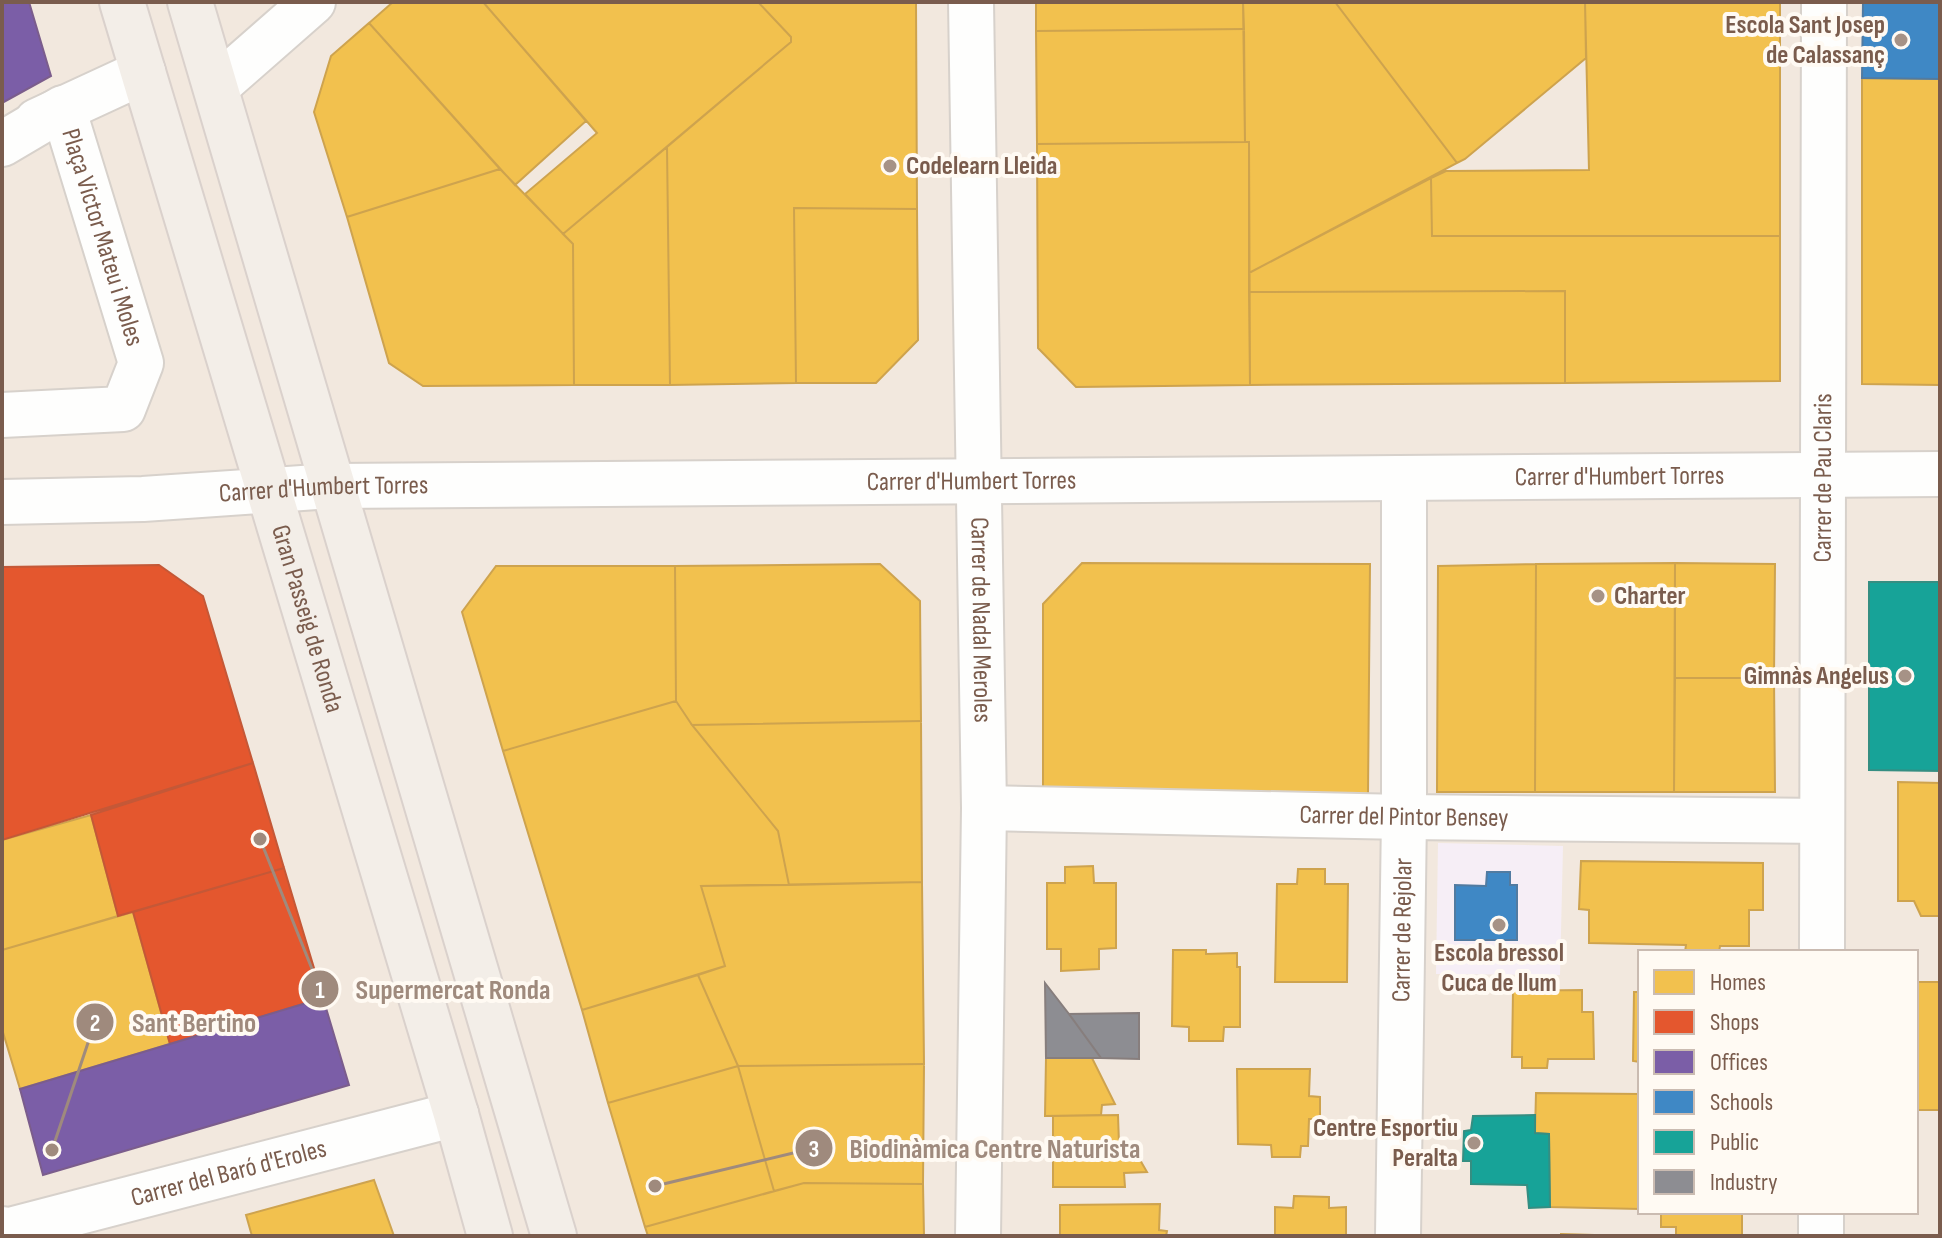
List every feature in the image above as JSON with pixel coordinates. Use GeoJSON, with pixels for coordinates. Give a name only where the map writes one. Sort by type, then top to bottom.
{"type":"FeatureCollection","features":[{"type":"Feature","properties":{"kind":"main road","name":"Gran Passeig de Ronda"},"geometry":{"type":"LineString","coordinates":[[122,2],[490,1236]]}},
{"type":"Feature","properties":{"kind":"main road"},"geometry":{"type":"LineString","coordinates":[[190,2],[554,1236]]}},
{"type":"Feature","properties":{"kind":"street"},"geometry":{"type":"LineString","coordinates":[[216,87],[313,2]]}},
{"type":"Feature","properties":{"kind":"street","name":"Carrer de Nadal Meroles"},"geometry":{"type":"LineString","coordinates":[[971,2],[984,808],[978,1236]]}},
{"type":"Feature","properties":{"kind":"street","name":"Carrer de Pau Claris"},"geometry":{"type":"LineString","coordinates":[[1822,950],[1824,2]]}},
{"type":"Feature","properties":{"kind":"street"},"geometry":{"type":"LineString","coordinates":[[2,137],[143,72]]}},
{"type":"Feature","properties":{"kind":"street","name":"Plaça Victor Mateu i Moles"},"geometry":{"type":"LineString","coordinates":[[2,144],[63,108],[141,363],[123,409],[2,415]]}},
{"type":"Feature","properties":{"kind":"street","name":"Carrer d'Humbert Torres"},"geometry":{"type":"LineString","coordinates":[[2,502],[143,499],[331,486],[1940,474]]}},
{"type":"Feature","properties":{"kind":"street","name":"Carrer de Rejolar"},"geometry":{"type":"LineString","coordinates":[[1398,1236],[1404,817],[1404,478]]}},
{"type":"Feature","properties":{"kind":"street","name":"Carrer del Pintor Bensey"},"geometry":{"type":"LineString","coordinates":[[984,808],[1404,817],[1822,821]]}},
{"type":"Feature","properties":{"kind":"street","name":"Carrer del Baró d'Eroles"},"geometry":{"type":"LineString","coordinates":[[6,1225],[456,1114]]}},
{"type":"Feature","properties":{"kind":"street"},"geometry":{"type":"LineString","coordinates":[[1821,1214],[1821,1236]]}},
{"type":"Feature","properties":{"kind":"shaded area"},"geometry":{"type":"Polygon","coordinates":[[[2,2],[1940,2],[1940,1236],[2,1236],[2,2]]]}},
{"type":"Feature","properties":{"kind":"shaded area","name":"Escola bressol Cuca de llum"},"geometry":{"type":"Polygon","coordinates":[[[1438,843],[1563,846],[1560,975],[1436,974],[1438,843]]]}},
{"type":"Feature","properties":{"kind":"building: Homes"},"geometry":{"type":"Polygon","coordinates":[[[393,2],[483,2],[586,121],[515,185],[369,23],[393,2]]]}},
{"type":"Feature","properties":{"kind":"building: Homes"},"geometry":{"type":"Polygon","coordinates":[[[483,2],[758,2],[791,37],[791,42],[563,234],[525,194],[597,133],[483,2]]]}},
{"type":"Feature","properties":{"kind":"building: Homes"},"geometry":{"type":"Polygon","coordinates":[[[758,2],[916,2],[917,209],[794,208],[796,383],[670,385],[667,147],[791,42],[791,37],[758,2]]]}},
{"type":"Feature","properties":{"kind":"building: Homes"},"geometry":{"type":"Polygon","coordinates":[[[1036,2],[1243,2],[1244,29],[1036,31],[1036,2]]]}},
{"type":"Feature","properties":{"kind":"building: Homes"},"geometry":{"type":"Polygon","coordinates":[[[1243,2],[1335,2],[1457,163],[1249,273],[1249,142],[1245,142],[1243,2]]]}},
{"type":"Feature","properties":{"kind":"building: Homes"},"geometry":{"type":"Polygon","coordinates":[[[1335,2],[1585,2],[1586,58],[1457,163],[1335,2]]]}},
{"type":"Feature","properties":{"kind":"building: Homes"},"geometry":{"type":"Polygon","coordinates":[[[1585,2],[1780,2],[1780,236],[1432,236],[1431,178],[1446,171],[1589,170],[1585,2]]]}},
{"type":"Feature","properties":{"kind":"building: Homes"},"geometry":{"type":"Polygon","coordinates":[[[369,23],[500,169],[347,217],[314,112],[331,56],[369,23]]]}},
{"type":"Feature","properties":{"kind":"building: Homes"},"geometry":{"type":"Polygon","coordinates":[[[1244,29],[1245,142],[1037,144],[1036,31],[1244,29]]]}},
{"type":"Feature","properties":{"kind":"building: Homes"},"geometry":{"type":"Polygon","coordinates":[[[1862,78],[1940,79],[1940,385],[1862,384],[1862,78]]]}},
{"type":"Feature","properties":{"kind":"building: Homes"},"geometry":{"type":"Polygon","coordinates":[[[1249,142],[1250,385],[1076,387],[1038,348],[1037,144],[1249,142]]]}},
{"type":"Feature","properties":{"kind":"building: Homes"},"geometry":{"type":"Polygon","coordinates":[[[667,147],[670,385],[574,385],[573,244],[563,234],[667,147]]]}},
{"type":"Feature","properties":{"kind":"building: Homes"},"geometry":{"type":"Polygon","coordinates":[[[500,169],[573,244],[574,385],[423,386],[389,363],[347,217],[500,169]]]}},
{"type":"Feature","properties":{"kind":"building: Homes"},"geometry":{"type":"Polygon","coordinates":[[[1431,178],[1432,236],[1780,236],[1780,381],[1565,383],[1565,291],[1249,292],[1249,273],[1431,178]]]}},
{"type":"Feature","properties":{"kind":"building: Homes"},"geometry":{"type":"Polygon","coordinates":[[[794,208],[917,209],[918,340],[876,383],[796,383],[794,208]]]}},
{"type":"Feature","properties":{"kind":"building: Homes"},"geometry":{"type":"Polygon","coordinates":[[[1565,291],[1565,383],[1250,385],[1249,292],[1565,291]]]}},
{"type":"Feature","properties":{"kind":"building: Homes"},"geometry":{"type":"Polygon","coordinates":[[[1082,563],[1370,564],[1368,794],[1043,787],[1043,604],[1082,563]]]}},
{"type":"Feature","properties":{"kind":"building: Homes"},"geometry":{"type":"Polygon","coordinates":[[[1675,563],[1674,792],[1535,792],[1536,564],[1675,563]]]}},
{"type":"Feature","properties":{"kind":"building: Homes"},"geometry":{"type":"Polygon","coordinates":[[[1675,563],[1775,564],[1774,678],[1675,678],[1675,563]]]}},
{"type":"Feature","properties":{"kind":"building: Homes"},"geometry":{"type":"Polygon","coordinates":[[[880,564],[920,601],[921,721],[692,725],[676,701],[675,566],[880,564]]]}},
{"type":"Feature","properties":{"kind":"building: Homes"},"geometry":{"type":"Polygon","coordinates":[[[1536,564],[1535,792],[1437,792],[1438,566],[1536,564]]]}},
{"type":"Feature","properties":{"kind":"building: Homes"},"geometry":{"type":"Polygon","coordinates":[[[496,566],[675,566],[676,701],[503,751],[462,612],[496,566]]]}},
{"type":"Feature","properties":{"kind":"building: Homes"},"geometry":{"type":"Polygon","coordinates":[[[1675,678],[1774,678],[1775,792],[1674,792],[1675,678]]]}},
{"type":"Feature","properties":{"kind":"building: Homes"},"geometry":{"type":"Polygon","coordinates":[[[676,701],[778,831],[789,885],[701,886],[725,966],[582,1010],[503,751],[676,701]]]}},
{"type":"Feature","properties":{"kind":"building: Homes"},"geometry":{"type":"Polygon","coordinates":[[[921,721],[922,882],[789,885],[778,831],[692,725],[921,721]]]}},
{"type":"Feature","properties":{"kind":"building: Homes"},"geometry":{"type":"Polygon","coordinates":[[[1898,782],[1940,783],[1940,916],[1921,916],[1914,901],[1898,901],[1898,782]]]}},
{"type":"Feature","properties":{"kind":"building: Homes"},"geometry":{"type":"Polygon","coordinates":[[[91,815],[118,916],[2,950],[2,840],[91,815]]]}},
{"type":"Feature","properties":{"kind":"building: Homes"},"geometry":{"type":"Polygon","coordinates":[[[1581,861],[1763,863],[1763,910],[1749,910],[1749,946],[1685,950],[1686,945],[1589,943],[1589,910],[1579,909],[1581,861]]]}},
{"type":"Feature","properties":{"kind":"building: Homes"},"geometry":{"type":"Polygon","coordinates":[[[1093,866],[1094,883],[1116,883],[1116,948],[1099,949],[1099,969],[1061,971],[1061,949],[1047,949],[1047,883],[1065,883],[1065,867],[1093,866]]]}},
{"type":"Feature","properties":{"kind":"building: Homes"},"geometry":{"type":"Polygon","coordinates":[[[1298,869],[1325,869],[1325,884],[1348,884],[1347,982],[1275,982],[1277,884],[1297,884],[1298,869]]]}},
{"type":"Feature","properties":{"kind":"building: Homes"},"geometry":{"type":"Polygon","coordinates":[[[922,882],[924,1064],[738,1066],[698,975],[725,966],[701,886],[922,882]]]}},
{"type":"Feature","properties":{"kind":"building: Homes"},"geometry":{"type":"Polygon","coordinates":[[[133,912],[170,1044],[20,1089],[2,1029],[2,950],[133,912]]]}},
{"type":"Feature","properties":{"kind":"building: Homes"},"geometry":{"type":"Polygon","coordinates":[[[1173,950],[1206,950],[1206,954],[1237,953],[1237,967],[1240,967],[1240,1027],[1224,1027],[1223,1041],[1189,1041],[1189,1027],[1172,1026],[1173,950]]]}},
{"type":"Feature","properties":{"kind":"building: Homes"},"geometry":{"type":"Polygon","coordinates":[[[698,975],[738,1066],[608,1103],[582,1010],[698,975]]]}},
{"type":"Feature","properties":{"kind":"building: Homes"},"geometry":{"type":"Polygon","coordinates":[[[1918,982],[1940,982],[1940,1110],[1918,1110],[1918,982]]]}},
{"type":"Feature","properties":{"kind":"building: Homes"},"geometry":{"type":"Polygon","coordinates":[[[1582,990],[1582,1012],[1593,1012],[1594,1059],[1548,1059],[1547,1068],[1522,1068],[1522,1057],[1512,1057],[1513,991],[1582,990]]]}},
{"type":"Feature","properties":{"kind":"building: Homes"},"geometry":{"type":"Polygon","coordinates":[[[1634,992],[1638,992],[1638,1062],[1633,1061],[1634,992]]]}},
{"type":"Feature","properties":{"kind":"building: Homes"},"geometry":{"type":"Polygon","coordinates":[[[1046,1058],[1092,1058],[1115,1104],[1102,1105],[1101,1115],[1045,1116],[1046,1058]]]}},
{"type":"Feature","properties":{"kind":"building: Homes"},"geometry":{"type":"Polygon","coordinates":[[[924,1064],[923,1184],[804,1183],[774,1191],[738,1066],[924,1064]]]}},
{"type":"Feature","properties":{"kind":"building: Homes"},"geometry":{"type":"Polygon","coordinates":[[[738,1066],[774,1191],[645,1227],[608,1103],[738,1066]]]}},
{"type":"Feature","properties":{"kind":"building: Homes"},"geometry":{"type":"Polygon","coordinates":[[[1237,1069],[1310,1069],[1309,1096],[1320,1097],[1320,1119],[1309,1119],[1308,1146],[1301,1146],[1300,1157],[1272,1157],[1271,1145],[1238,1144],[1237,1069]]]}},
{"type":"Feature","properties":{"kind":"building: Homes"},"geometry":{"type":"Polygon","coordinates":[[[1536,1093],[1638,1094],[1638,1209],[1550,1207],[1549,1134],[1535,1133],[1536,1093]]]}},
{"type":"Feature","properties":{"kind":"building: Homes"},"geometry":{"type":"Polygon","coordinates":[[[1118,1115],[1119,1144],[1132,1146],[1147,1172],[1124,1173],[1125,1187],[1053,1187],[1053,1116],[1118,1115]]]}},
{"type":"Feature","properties":{"kind":"building: Homes"},"geometry":{"type":"Polygon","coordinates":[[[374,1180],[394,1236],[252,1236],[246,1215],[374,1180]]]}},
{"type":"Feature","properties":{"kind":"building: Homes"},"geometry":{"type":"Polygon","coordinates":[[[804,1183],[923,1184],[924,1236],[648,1236],[645,1227],[804,1183]]]}},
{"type":"Feature","properties":{"kind":"building: Homes"},"geometry":{"type":"Polygon","coordinates":[[[1294,1196],[1329,1197],[1329,1208],[1346,1207],[1346,1236],[1275,1236],[1275,1207],[1293,1208],[1294,1196]]]}},
{"type":"Feature","properties":{"kind":"building: Homes"},"geometry":{"type":"Polygon","coordinates":[[[1160,1204],[1159,1230],[1167,1231],[1166,1236],[1055,1236],[1060,1235],[1060,1205],[1160,1204]]]}},
{"type":"Feature","properties":{"kind":"building: Homes"},"geometry":{"type":"Polygon","coordinates":[[[1661,1214],[1742,1214],[1742,1236],[1676,1236],[1676,1227],[1661,1227],[1661,1214]]]}},
{"type":"Feature","properties":{"kind":"building: Homes"},"geometry":{"type":"Polygon","coordinates":[[[1561,1234],[1628,1236],[1561,1236],[1561,1234]]]}},
{"type":"Feature","properties":{"kind":"building: Shops"},"geometry":{"type":"Polygon","coordinates":[[[159,565],[203,596],[253,763],[2,840],[2,567],[159,565]]]}},
{"type":"Feature","properties":{"kind":"building: Shops"},"geometry":{"type":"Polygon","coordinates":[[[253,763],[284,868],[118,916],[91,815],[253,763]]]}},
{"type":"Feature","properties":{"kind":"building: Shops"},"geometry":{"type":"Polygon","coordinates":[[[284,868],[323,998],[170,1044],[133,912],[284,868]]]}},
{"type":"Feature","properties":{"kind":"building: Offices"},"geometry":{"type":"Polygon","coordinates":[[[2,2],[29,2],[51,76],[2,103],[2,2]]]}},
{"type":"Feature","properties":{"kind":"building: Offices"},"geometry":{"type":"Polygon","coordinates":[[[323,998],[349,1085],[43,1175],[20,1089],[323,998]]]}},
{"type":"Feature","properties":{"kind":"building: Schools","name":"Escola Sant Josep de Calassanç"},"geometry":{"type":"Polygon","coordinates":[[[1863,2],[1940,2],[1940,79],[1862,78],[1863,2]]]}},
{"type":"Feature","properties":{"kind":"building: Schools"},"geometry":{"type":"Polygon","coordinates":[[[1487,872],[1510,872],[1510,885],[1517,885],[1517,940],[1455,940],[1455,885],[1486,886],[1487,872]]]}},
{"type":"Feature","properties":{"kind":"building: Public","name":"Gimnàs Angelus"},"geometry":{"type":"Polygon","coordinates":[[[1869,582],[1940,582],[1940,771],[1869,770],[1869,582]]]}},
{"type":"Feature","properties":{"kind":"building: Public"},"geometry":{"type":"Polygon","coordinates":[[[1535,1115],[1535,1133],[1549,1134],[1550,1207],[1529,1208],[1527,1185],[1471,1184],[1471,1161],[1463,1161],[1464,1131],[1471,1130],[1473,1116],[1535,1115]]]}},
{"type":"Feature","properties":{"kind":"building: Industry"},"geometry":{"type":"Polygon","coordinates":[[[1045,983],[1069,1014],[1101,1058],[1046,1058],[1045,983]]]}},
{"type":"Feature","properties":{"kind":"building: Industry"},"geometry":{"type":"Polygon","coordinates":[[[1139,1013],[1139,1059],[1101,1058],[1069,1014],[1139,1013]]]}},
{"type":"Feature","properties":{"kind":"place","name":"Escola Sant Josep de Calassanç"},"geometry":{"type":"Point","coordinates":[1901,40]}},
{"type":"Feature","properties":{"kind":"place","name":"Codelearn Lleida"},"geometry":{"type":"Point","coordinates":[890,166]}},
{"type":"Feature","properties":{"kind":"place","name":"Charter"},"geometry":{"type":"Point","coordinates":[1598,596]}},
{"type":"Feature","properties":{"kind":"place","name":"Gimnàs Angelus"},"geometry":{"type":"Point","coordinates":[1905,676]}},
{"type":"Feature","properties":{"kind":"place","name":"Supermercat Ronda"},"geometry":{"type":"Point","coordinates":[260,839]}},
{"type":"Feature","properties":{"kind":"place","name":"Escola bressol Cuca de llum"},"geometry":{"type":"Point","coordinates":[1499,925]}},
{"type":"Feature","properties":{"kind":"place","name":"Centre Esportiu Peralta"},"geometry":{"type":"Point","coordinates":[1474,1143]}},
{"type":"Feature","properties":{"kind":"place","name":"Sant Bertino"},"geometry":{"type":"Point","coordinates":[52,1150]}},
{"type":"Feature","properties":{"kind":"place","name":"Biodinàmica Centre Naturista"},"geometry":{"type":"Point","coordinates":[655,1186]}}]}
